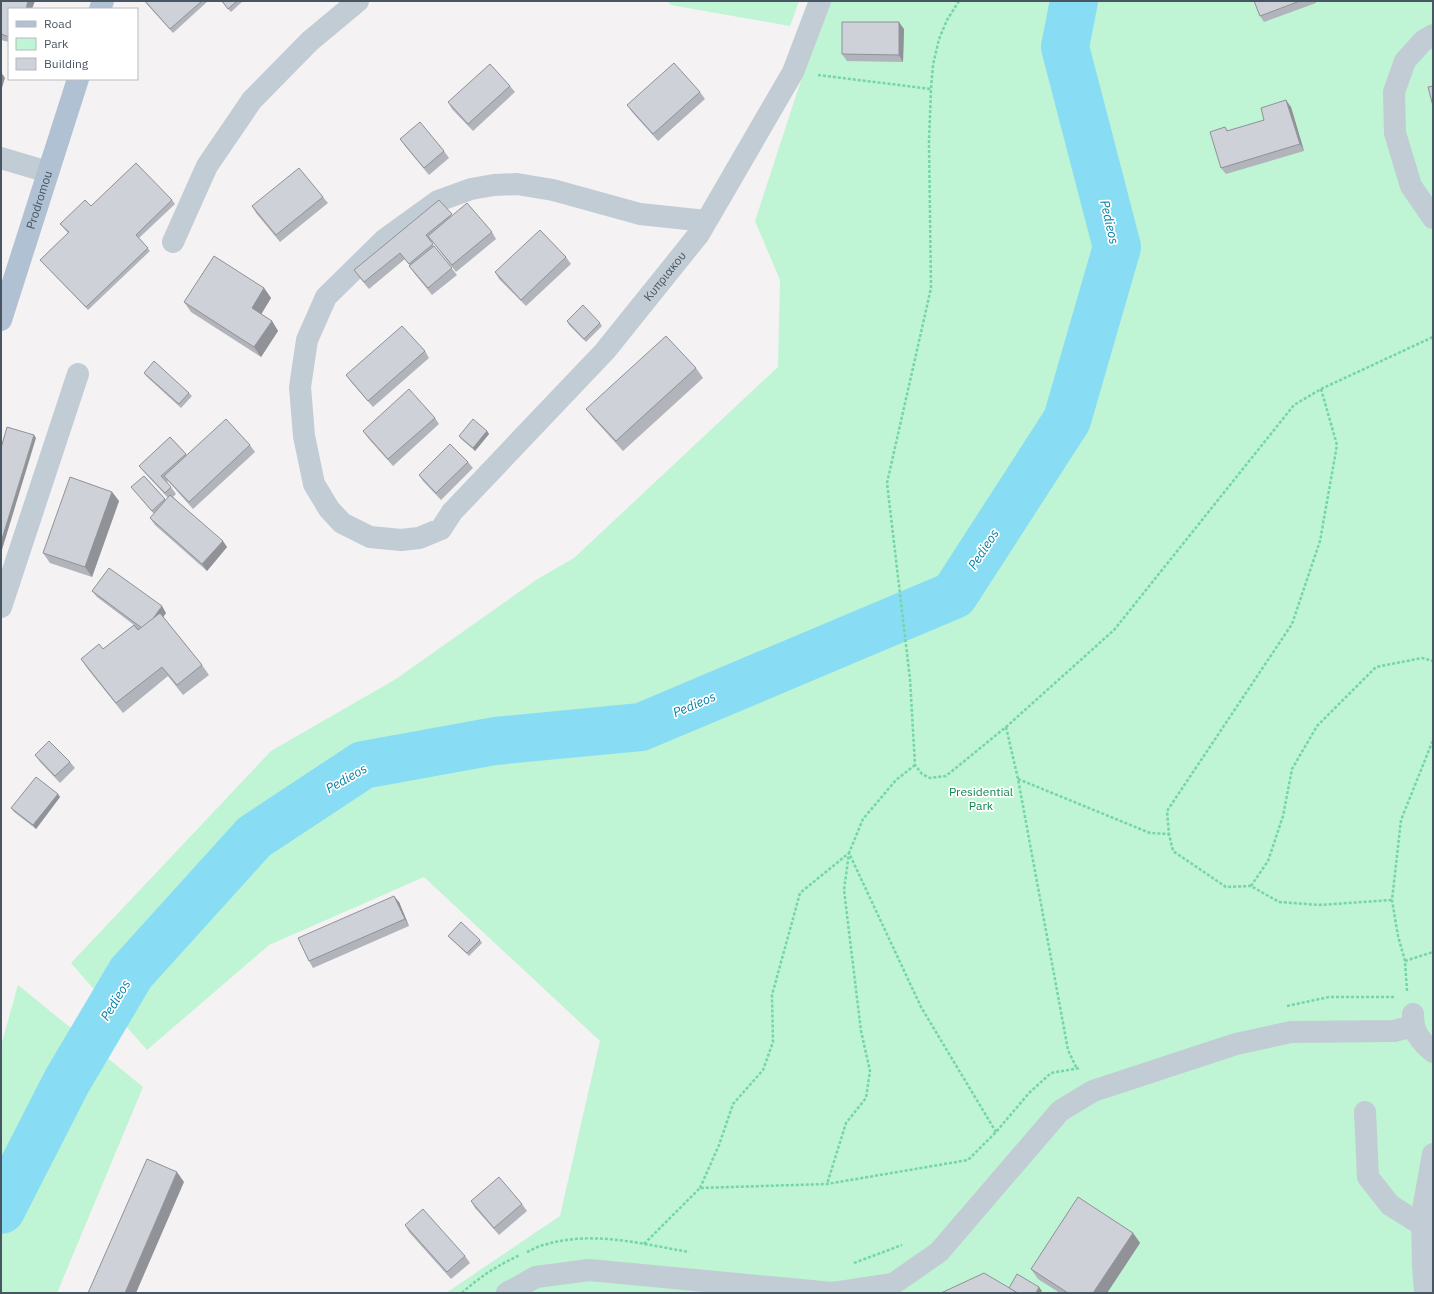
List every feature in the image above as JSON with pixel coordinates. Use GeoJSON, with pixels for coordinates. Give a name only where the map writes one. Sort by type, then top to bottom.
{"type":"FeatureCollection","features":[{"type":"Feature","properties":{"kind":"main road","name":"Prodromou"},"geometry":{"type":"LineString","coordinates":[[1,320],[78,80]]}},
{"type":"Feature","properties":{"kind":"street"},"geometry":{"type":"LineString","coordinates":[[173,242],[207,166],[252,100],[310,41],[358,1]]}},
{"type":"Feature","properties":{"kind":"street","name":"Κυπριακου"},"geometry":{"type":"LineString","coordinates":[[706,221],[640,214],[553,190],[517,184],[494,185],[471,189],[438,201],[384,240],[326,296],[307,340],[300,387],[304,436],[314,484],[329,509],[342,523],[370,537],[401,540],[419,538],[441,529],[452,512],[605,351],[699,234],[793,72],[820,1]]}},
{"type":"Feature","properties":{"kind":"street"},"geometry":{"type":"LineString","coordinates":[[1433,35],[1423,41],[1405,61],[1394,92],[1395,133],[1411,186],[1433,218]]}},
{"type":"Feature","properties":{"kind":"street"},"geometry":{"type":"LineString","coordinates":[[1,158],[48,172]]}},
{"type":"Feature","properties":{"kind":"street"},"geometry":{"type":"LineString","coordinates":[[1,607],[78,374]]}},
{"type":"Feature","properties":{"kind":"street"},"geometry":{"type":"LineString","coordinates":[[507,1293],[536,1277],[589,1270],[833,1293],[893,1284],[939,1252],[1060,1111],[1093,1091],[1236,1044],[1291,1032],[1394,1031],[1412,1012],[1424,1044],[1433,1052]]}},
{"type":"Feature","properties":{"kind":"street"},"geometry":{"type":"LineString","coordinates":[[1365,1112],[1368,1177],[1390,1205],[1422,1225]]}},
{"type":"Feature","properties":{"kind":"street"},"geometry":{"type":"LineString","coordinates":[[1425,1293],[1422,1215],[1433,1154]]}},
{"type":"Feature","properties":{"kind":"path"},"geometry":{"type":"LineString","coordinates":[[959,1],[939,39],[933,65],[929,149],[931,288],[887,483],[910,679],[915,765],[922,774],[930,778],[946,776],[1006,727],[1114,630],[1294,404],[1321,389],[1433,337]]}},
{"type":"Feature","properties":{"kind":"path"},"geometry":{"type":"LineString","coordinates":[[793,72],[931,89]]}},
{"type":"Feature","properties":{"kind":"path"},"geometry":{"type":"LineString","coordinates":[[1321,389],[1337,445],[1320,541],[1292,624],[1167,811],[1169,834],[1173,850],[1226,887],[1251,886],[1279,902],[1319,905],[1392,900]]}},
{"type":"Feature","properties":{"kind":"path"},"geometry":{"type":"LineString","coordinates":[[1251,886],[1268,861],[1283,816],[1292,769],[1317,726],[1376,668],[1422,658],[1433,660]]}},
{"type":"Feature","properties":{"kind":"path"},"geometry":{"type":"LineString","coordinates":[[1006,727],[1018,779],[1068,1050],[1077,1069]]}},
{"type":"Feature","properties":{"kind":"path"},"geometry":{"type":"LineString","coordinates":[[1412,1012],[1405,961],[1398,936],[1392,900],[1401,820],[1433,740]]}},
{"type":"Feature","properties":{"kind":"path"},"geometry":{"type":"LineString","coordinates":[[827,1184],[846,1123],[866,1098],[870,1071],[861,1031],[844,890],[849,853],[863,819],[896,780],[915,765]]}},
{"type":"Feature","properties":{"kind":"path"},"geometry":{"type":"LineString","coordinates":[[1018,779],[1150,833],[1169,834]]}},
{"type":"Feature","properties":{"kind":"path"},"geometry":{"type":"LineString","coordinates":[[849,853],[922,1007],[996,1132]]}},
{"type":"Feature","properties":{"kind":"path"},"geometry":{"type":"LineString","coordinates":[[644,1244],[700,1188],[720,1145],[733,1104],[763,1070],[773,1042],[772,995],[800,893],[849,853]]}},
{"type":"Feature","properties":{"kind":"path"},"geometry":{"type":"LineString","coordinates":[[1405,961],[1433,952]]}},
{"type":"Feature","properties":{"kind":"path"},"geometry":{"type":"LineString","coordinates":[[1071,1074],[1077,1069]]}},
{"type":"Feature","properties":{"kind":"path"},"geometry":{"type":"LineString","coordinates":[[700,1188],[827,1184],[968,1160],[996,1132],[1029,1093],[1050,1073],[1077,1069]]}},
{"type":"Feature","properties":{"kind":"path"},"geometry":{"type":"LineString","coordinates":[[462,1293],[472,1284],[506,1261],[544,1245],[576,1238],[611,1239],[696,1254]]}},
{"type":"Feature","properties":{"kind":"path"},"geometry":{"type":"LineString","coordinates":[[851,1264],[903,1245]]}},
{"type":"Feature","properties":{"kind":"green space"},"geometry":{"type":"Polygon","coordinates":[[[667,1],[799,1],[790,26],[671,5],[667,1]]]}},
{"type":"Feature","properties":{"kind":"green space","name":"Presidential Park"},"geometry":{"type":"Polygon","coordinates":[[[827,1],[1433,1],[1433,1293],[446,1293],[560,1216],[600,1041],[424,877],[269,945],[147,1050],[71,963],[271,751],[396,679],[536,580],[574,558],[778,367],[780,280],[755,221],[827,1]]]}},
{"type":"Feature","properties":{"kind":"green space"},"geometry":{"type":"Polygon","coordinates":[[[18,985],[143,1087],[57,1293],[1,1293],[1,1046],[18,985]]]}},
{"type":"Feature","properties":{"kind":"building"},"geometry":{"type":"Polygon","coordinates":[[[1,1],[28,1],[26,8],[8,8],[8,37],[1,34],[1,1]]]}},
{"type":"Feature","properties":{"kind":"building"},"geometry":{"type":"Polygon","coordinates":[[[145,1],[202,1],[170,29],[145,1]]]}},
{"type":"Feature","properties":{"kind":"building"},"geometry":{"type":"Polygon","coordinates":[[[222,1],[237,1],[228,9],[222,1]]]}},
{"type":"Feature","properties":{"kind":"building"},"geometry":{"type":"Polygon","coordinates":[[[1254,1],[1300,1],[1260,16],[1254,1]]]}},
{"type":"Feature","properties":{"kind":"building"},"geometry":{"type":"Polygon","coordinates":[[[842,22],[899,22],[899,55],[842,54],[842,22]]]}},
{"type":"Feature","properties":{"kind":"building"},"geometry":{"type":"Polygon","coordinates":[[[674,63],[700,92],[653,134],[627,105],[674,63]]]}},
{"type":"Feature","properties":{"kind":"building"},"geometry":{"type":"Polygon","coordinates":[[[490,64],[510,86],[468,124],[448,102],[490,64]]]}},
{"type":"Feature","properties":{"kind":"building"},"geometry":{"type":"Polygon","coordinates":[[[1433,86],[1433,106],[1428,87],[1433,86]]]}},
{"type":"Feature","properties":{"kind":"building"},"geometry":{"type":"Polygon","coordinates":[[[1286,100],[1300,144],[1221,168],[1210,132],[1225,127],[1227,131],[1264,120],[1261,108],[1286,100]]]}},
{"type":"Feature","properties":{"kind":"building"},"geometry":{"type":"Polygon","coordinates":[[[420,122],[444,151],[424,168],[400,139],[420,122]]]}},
{"type":"Feature","properties":{"kind":"building"},"geometry":{"type":"Polygon","coordinates":[[[136,163],[172,200],[136,235],[148,248],[86,307],[40,260],[69,232],[60,224],[85,200],[91,206],[136,163]]]}},
{"type":"Feature","properties":{"kind":"building"},"geometry":{"type":"Polygon","coordinates":[[[299,168],[323,197],[276,235],[252,206],[299,168]]]}},
{"type":"Feature","properties":{"kind":"building"},"geometry":{"type":"Polygon","coordinates":[[[439,200],[452,214],[426,235],[433,244],[409,264],[400,253],[364,282],[354,270],[439,200]]]}},
{"type":"Feature","properties":{"kind":"building"},"geometry":{"type":"Polygon","coordinates":[[[467,203],[492,232],[452,265],[428,236],[467,203]]]}},
{"type":"Feature","properties":{"kind":"building"},"geometry":{"type":"Polygon","coordinates":[[[540,230],[566,257],[521,300],[495,272],[540,230]]]}},
{"type":"Feature","properties":{"kind":"building"},"geometry":{"type":"Polygon","coordinates":[[[434,246],[452,268],[428,288],[409,266],[434,246]]]}},
{"type":"Feature","properties":{"kind":"building"},"geometry":{"type":"Polygon","coordinates":[[[214,256],[264,288],[252,308],[272,321],[254,347],[184,302],[214,256]]]}},
{"type":"Feature","properties":{"kind":"building"},"geometry":{"type":"Polygon","coordinates":[[[583,305],[600,323],[584,339],[567,321],[583,305]]]}},
{"type":"Feature","properties":{"kind":"building"},"geometry":{"type":"Polygon","coordinates":[[[402,326],[425,351],[368,401],[346,375],[402,326]]]}},
{"type":"Feature","properties":{"kind":"building"},"geometry":{"type":"Polygon","coordinates":[[[666,336],[696,368],[616,441],[586,409],[666,336]]]}},
{"type":"Feature","properties":{"kind":"building"},"geometry":{"type":"Polygon","coordinates":[[[154,361],[189,393],[179,404],[144,373],[154,361]]]}},
{"type":"Feature","properties":{"kind":"building"},"geometry":{"type":"Polygon","coordinates":[[[409,389],[435,418],[388,459],[363,431],[409,389]]]}},
{"type":"Feature","properties":{"kind":"building"},"geometry":{"type":"Polygon","coordinates":[[[226,419],[250,445],[189,502],[164,476],[226,419]]]}},
{"type":"Feature","properties":{"kind":"building"},"geometry":{"type":"Polygon","coordinates":[[[473,419],[487,431],[473,448],[459,436],[473,419]]]}},
{"type":"Feature","properties":{"kind":"building"},"geometry":{"type":"Polygon","coordinates":[[[7,427],[34,435],[1,542],[1,448],[7,427]]]}},
{"type":"Feature","properties":{"kind":"building"},"geometry":{"type":"Polygon","coordinates":[[[170,437],[186,454],[161,476],[171,487],[165,493],[139,466],[170,437]]]}},
{"type":"Feature","properties":{"kind":"building"},"geometry":{"type":"Polygon","coordinates":[[[450,444],[468,462],[436,493],[419,475],[450,444]]]}},
{"type":"Feature","properties":{"kind":"building"},"geometry":{"type":"Polygon","coordinates":[[[144,476],[165,499],[152,511],[131,487],[144,476]]]}},
{"type":"Feature","properties":{"kind":"building"},"geometry":{"type":"Polygon","coordinates":[[[70,477],[112,492],[85,567],[43,553],[70,477]]]}},
{"type":"Feature","properties":{"kind":"building"},"geometry":{"type":"Polygon","coordinates":[[[170,495],[223,541],[202,564],[150,518],[170,495]]]}},
{"type":"Feature","properties":{"kind":"building"},"geometry":{"type":"Polygon","coordinates":[[[109,568],[162,606],[152,620],[142,628],[92,591],[109,568]]]}},
{"type":"Feature","properties":{"kind":"building"},"geometry":{"type":"Polygon","coordinates":[[[160,613],[202,665],[177,685],[162,667],[116,703],[81,659],[99,644],[103,649],[134,625],[138,630],[160,613]]]}},
{"type":"Feature","properties":{"kind":"building"},"geometry":{"type":"Polygon","coordinates":[[[49,741],[70,762],[55,776],[35,755],[49,741]]]}},
{"type":"Feature","properties":{"kind":"building"},"geometry":{"type":"Polygon","coordinates":[[[36,777],[58,794],[33,825],[11,808],[36,777]]]}},
{"type":"Feature","properties":{"kind":"building"},"geometry":{"type":"Polygon","coordinates":[[[394,896],[405,919],[309,961],[298,938],[394,896]]]}},
{"type":"Feature","properties":{"kind":"building"},"geometry":{"type":"Polygon","coordinates":[[[461,922],[480,940],[467,953],[448,936],[461,922]]]}},
{"type":"Feature","properties":{"kind":"building"},"geometry":{"type":"Polygon","coordinates":[[[147,1159],[177,1172],[125,1293],[88,1293],[147,1159]]]}},
{"type":"Feature","properties":{"kind":"building"},"geometry":{"type":"Polygon","coordinates":[[[499,1177],[522,1204],[494,1228],[471,1201],[499,1177]]]}},
{"type":"Feature","properties":{"kind":"building"},"geometry":{"type":"Polygon","coordinates":[[[1078,1197],[1133,1233],[1093,1293],[1068,1293],[1031,1269],[1078,1197]]]}},
{"type":"Feature","properties":{"kind":"building"},"geometry":{"type":"Polygon","coordinates":[[[423,1209],[465,1256],[447,1272],[405,1225],[423,1209]]]}},
{"type":"Feature","properties":{"kind":"building"},"geometry":{"type":"Polygon","coordinates":[[[984,1273],[1018,1293],[941,1293],[984,1273]]]}},
{"type":"Feature","properties":{"kind":"building"},"geometry":{"type":"Polygon","coordinates":[[[1017,1274],[1039,1287],[1036,1293],[1018,1293],[1009,1288],[1017,1274]]]}},
{"type":"Feature","properties":{"kind":"waterway","name":"Pedieos"},"geometry":{"type":"LineString","coordinates":[[1,1210],[67,1081],[131,973],[254,837],[363,765],[495,741],[641,727],[954,595],[1067,420],[1117,247],[1065,47],[1074,1]]}}]}
